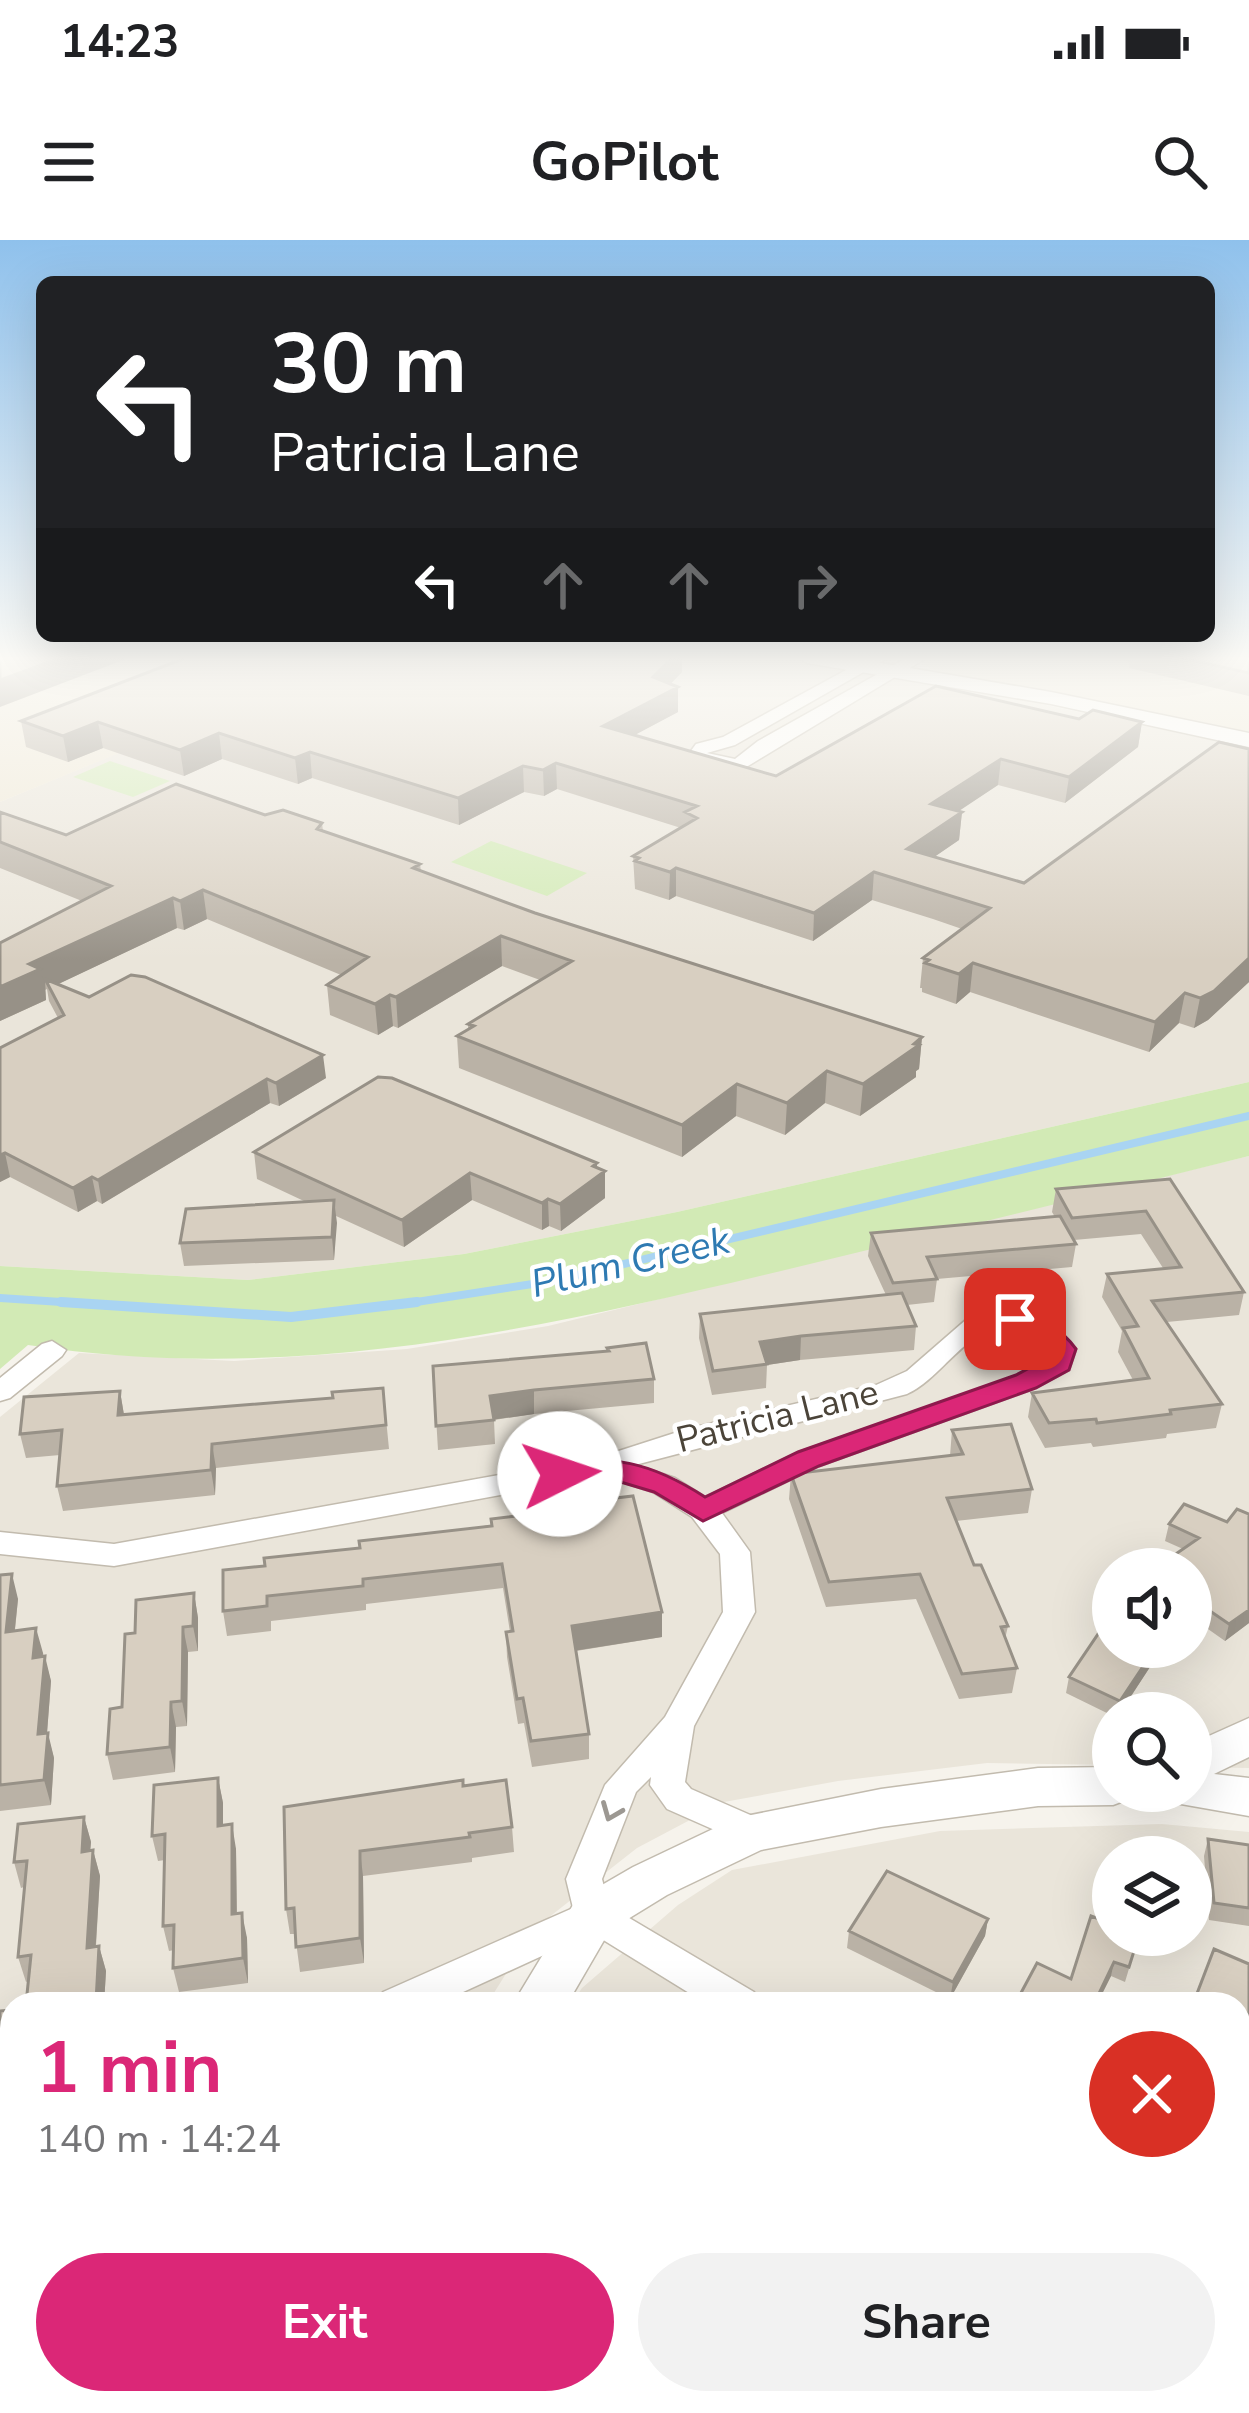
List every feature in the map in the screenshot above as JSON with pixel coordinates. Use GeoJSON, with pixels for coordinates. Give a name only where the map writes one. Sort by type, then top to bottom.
{"type":"FeatureCollection","features":[{"type":"Feature","properties":{"kind":"street"},"geometry":{"type":"LineString","coordinates":[[706,758],[722,765],[751,758]]}},
{"type":"Feature","properties":{"kind":"street","name":"Patricia Lane"},"geometry":{"type":"LineString","coordinates":[[0,1543],[114,1555],[605,1466],[651,1447],[857,1399],[916,1378],[952,1342],[985,1321],[1015,1319],[1046,1332],[1062,1349],[1059,1364],[1026,1382],[808,1459],[703,1510]]}},
{"type":"Feature","properties":{"kind":"street"},"geometry":{"type":"LineString","coordinates":[[0,1392],[52,1350]]}},
{"type":"Feature","properties":{"kind":"street"},"geometry":{"type":"LineString","coordinates":[[605,1466],[664,1485],[703,1510],[735,1552],[739,1612],[677,1726],[622,1785],[584,1879],[593,1915],[720,1992]]}},
{"type":"Feature","properties":{"kind":"street"},"geometry":{"type":"LineString","coordinates":[[677,1726],[667,1785],[679,1799],[753,1832]]}},
{"type":"Feature","properties":{"kind":"street"},"geometry":{"type":"LineString","coordinates":[[1212,1754],[1249,1736]]}},
{"type":"Feature","properties":{"kind":"street"},"geometry":{"type":"LineString","coordinates":[[423,1992],[593,1915],[650,1881],[753,1832],[1016,1790],[1092,1787]]}},
{"type":"Feature","properties":{"kind":"street"},"geometry":{"type":"LineString","coordinates":[[1212,1793],[1249,1797]]}},
{"type":"Feature","properties":{"kind":"street"},"geometry":{"type":"LineString","coordinates":[[546,1992],[593,1915]]}},
{"type":"Feature","properties":{"kind":"shaded area"},"geometry":{"type":"Polygon","coordinates":[[[0,758],[106,758],[0,802],[0,758]]]}},
{"type":"Feature","properties":{"kind":"shaded area"},"geometry":{"type":"Polygon","coordinates":[[[105,758],[1249,758],[1249,1082],[677,1212],[464,1254],[248,1280],[0,1266],[0,802],[105,758]]]}},
{"type":"Feature","properties":{"kind":"shaded area"},"geometry":{"type":"Polygon","coordinates":[[[1249,1156],[1249,1768],[1212,1767],[1212,1692],[1092,1692],[1092,1765],[987,1763],[838,1781],[724,1802],[637,1848],[534,1929],[495,1992],[0,1992],[0,1417],[79,1353],[234,1361],[407,1349],[548,1326],[1249,1156]]]}},
{"type":"Feature","properties":{"kind":"shaded area"},"geometry":{"type":"Polygon","coordinates":[[[1162,1824],[1249,1832],[1249,1992],[579,1992],[678,1905],[732,1870],[940,1831],[1162,1824]]]}},
{"type":"Feature","properties":{"kind":"green space"},"geometry":{"type":"Polygon","coordinates":[[[110,761],[170,781],[133,797],[73,777],[110,761]]]}},
{"type":"Feature","properties":{"kind":"green space"},"geometry":{"type":"Polygon","coordinates":[[[491,841],[587,873],[547,896],[451,862],[491,841]]]}},
{"type":"Feature","properties":{"kind":"green space"},"geometry":{"type":"Polygon","coordinates":[[[1249,1082],[1249,1156],[687,1293],[408,1346],[220,1359],[125,1356],[28,1345],[0,1369],[0,1266],[248,1280],[464,1254],[677,1212],[1249,1082]]]}},
{"type":"Feature","properties":{"kind":"building"},"geometry":{"type":"Polygon","coordinates":[[[331,758],[715,758],[776,776],[807,758],[1094,758],[1069,777],[1001,759],[931,804],[962,812],[907,849],[1024,883],[1196,758],[1249,758],[1249,958],[1214,991],[1200,998],[1185,993],[1155,1022],[973,963],[959,974],[925,963],[929,960],[923,958],[990,908],[874,872],[814,913],[676,868],[670,872],[635,861],[639,858],[633,856],[697,818],[685,812],[697,806],[556,763],[543,770],[523,766],[458,798],[331,758]]]}},
{"type":"Feature","properties":{"kind":"building"},"geometry":{"type":"Polygon","coordinates":[[[176,784],[265,815],[283,810],[322,823],[317,829],[420,864],[413,868],[535,913],[922,1037],[914,1044],[919,1045],[863,1084],[827,1071],[787,1103],[737,1084],[682,1125],[457,1036],[474,1026],[468,1024],[572,961],[501,936],[396,997],[390,995],[375,1004],[327,985],[368,957],[203,890],[180,901],[173,898],[29,964],[40,969],[0,987],[0,943],[111,886],[0,842],[0,812],[66,835],[176,784]]]}},
{"type":"Feature","properties":{"kind":"building"},"geometry":{"type":"Polygon","coordinates":[[[131,975],[323,1055],[276,1083],[267,1079],[98,1180],[92,1177],[73,1188],[5,1153],[0,1155],[0,1048],[64,1015],[45,979],[89,997],[131,975]]]}},
{"type":"Feature","properties":{"kind":"building"},"geometry":{"type":"Polygon","coordinates":[[[378,1077],[392,1078],[597,1163],[593,1166],[605,1171],[560,1204],[548,1199],[542,1203],[470,1173],[402,1220],[254,1152],[378,1077]]]}},
{"type":"Feature","properties":{"kind":"building"},"geometry":{"type":"Polygon","coordinates":[[[1170,1179],[1244,1292],[1152,1301],[1222,1404],[1097,1423],[1096,1419],[1049,1423],[1032,1393],[1149,1378],[1123,1328],[1138,1326],[1107,1274],[1181,1267],[1146,1211],[1072,1218],[1056,1189],[1170,1179]]]}},
{"type":"Feature","properties":{"kind":"building"},"geometry":{"type":"Polygon","coordinates":[[[334,1200],[332,1237],[180,1243],[186,1209],[334,1200]]]}},
{"type":"Feature","properties":{"kind":"building"},"geometry":{"type":"Polygon","coordinates":[[[1060,1216],[1076,1244],[927,1257],[937,1279],[893,1283],[871,1233],[1060,1216]]]}},
{"type":"Feature","properties":{"kind":"building"},"geometry":{"type":"Polygon","coordinates":[[[902,1293],[916,1326],[760,1342],[767,1364],[713,1371],[700,1314],[902,1293]]]}},
{"type":"Feature","properties":{"kind":"building"},"geometry":{"type":"Polygon","coordinates":[[[646,1343],[654,1379],[490,1396],[494,1420],[436,1426],[433,1366],[609,1351],[607,1348],[646,1343]]]}},
{"type":"Feature","properties":{"kind":"building"},"geometry":{"type":"Polygon","coordinates":[[[383,1388],[386,1425],[212,1444],[211,1470],[57,1486],[62,1430],[20,1434],[24,1397],[120,1391],[118,1415],[333,1398],[332,1392],[383,1388]]]}},
{"type":"Feature","properties":{"kind":"building"},"geometry":{"type":"Polygon","coordinates":[[[1011,1424],[1032,1489],[947,1498],[974,1565],[981,1565],[1008,1626],[1001,1627],[1017,1668],[962,1674],[920,1574],[829,1582],[791,1474],[963,1454],[952,1430],[1011,1424]]]}},
{"type":"Feature","properties":{"kind":"building"},"geometry":{"type":"Polygon","coordinates":[[[633,1496],[662,1612],[572,1626],[589,1734],[531,1741],[523,1698],[517,1699],[506,1632],[513,1631],[502,1564],[363,1579],[363,1586],[267,1596],[267,1606],[223,1611],[223,1570],[265,1566],[264,1558],[360,1548],[359,1541],[492,1526],[491,1519],[583,1508],[582,1502],[633,1496]]]}},
{"type":"Feature","properties":{"kind":"building"},"geometry":{"type":"Polygon","coordinates":[[[1184,1504],[1227,1522],[1237,1509],[1249,1514],[1249,1610],[1229,1624],[1212,1612],[1212,1548],[1184,1548],[1199,1538],[1169,1524],[1184,1504]]]}},
{"type":"Feature","properties":{"kind":"building"},"geometry":{"type":"Polygon","coordinates":[[[12,1574],[6,1632],[36,1628],[33,1658],[45,1656],[38,1734],[48,1733],[44,1780],[0,1785],[0,1575],[12,1574]]]}},
{"type":"Feature","properties":{"kind":"building"},"geometry":{"type":"Polygon","coordinates":[[[194,1593],[193,1626],[183,1627],[182,1701],[171,1702],[170,1747],[107,1754],[110,1709],[122,1707],[125,1634],[135,1633],[136,1600],[194,1593]]]}},
{"type":"Feature","properties":{"kind":"building"},"geometry":{"type":"Polygon","coordinates":[[[1092,1643],[1092,1668],[1142,1668],[1126,1692],[1101,1692],[1069,1677],[1092,1643]]]}},
{"type":"Feature","properties":{"kind":"building"},"geometry":{"type":"Polygon","coordinates":[[[218,1778],[218,1826],[232,1824],[232,1914],[242,1913],[243,1958],[173,1968],[174,1925],[163,1926],[165,1834],[152,1836],[154,1785],[218,1778]]]}},
{"type":"Feature","properties":{"kind":"building"},"geometry":{"type":"Polygon","coordinates":[[[463,1780],[463,1786],[506,1780],[512,1827],[360,1851],[360,1938],[296,1947],[294,1908],[286,1909],[284,1807],[463,1780]]]}},
{"type":"Feature","properties":{"kind":"building"},"geometry":{"type":"Polygon","coordinates":[[[84,1817],[82,1852],[93,1850],[87,1948],[99,1946],[97,1992],[27,1992],[31,1955],[18,1957],[27,1861],[14,1862],[18,1824],[84,1817]]]}},
{"type":"Feature","properties":{"kind":"building"},"geometry":{"type":"Polygon","coordinates":[[[1212,1840],[1249,1845],[1249,1908],[1214,1903],[1212,1840]]]}},
{"type":"Feature","properties":{"kind":"building"},"geometry":{"type":"Polygon","coordinates":[[[887,1871],[988,1919],[953,1982],[849,1931],[887,1871]]]}},
{"type":"Feature","properties":{"kind":"building"},"geometry":{"type":"Polygon","coordinates":[[[1091,1916],[1092,1956],[1132,1956],[1129,1967],[1114,1962],[1100,1992],[1021,1992],[1037,1963],[1071,1979],[1091,1916]]]}},
{"type":"Feature","properties":{"kind":"building"},"geometry":{"type":"Polygon","coordinates":[[[1214,1949],[1249,1964],[1249,1992],[1198,1992],[1214,1949]]]}},
{"type":"Feature","properties":{"kind":"waterway","name":"Plum Creek"},"geometry":{"type":"LineString","coordinates":[[414,1302],[552,1281],[1249,1116]]}},
{"type":"Feature","properties":{"kind":"waterway","name":"Plum Creek"},"geometry":{"type":"LineString","coordinates":[[0,1298],[107,1305]]}},
{"type":"Feature","properties":{"kind":"waterway","name":"Plum Creek"},"geometry":{"type":"LineString","coordinates":[[61,1302],[107,1305]]}},
{"type":"Feature","properties":{"kind":"waterway","name":"Plum Creek"},"geometry":{"type":"LineString","coordinates":[[107,1305],[291,1317],[414,1302]]}},
{"type":"Feature","properties":{"kind":"waterway","name":"Plum Creek"},"geometry":{"type":"LineString","coordinates":[[397,1305],[414,1302]]}},
{"type":"Feature","properties":{"kind":"route"},"geometry":{"type":"LineString","coordinates":[[560,1474],[605,1466],[664,1485],[703,1510],[808,1459],[1026,1382],[1059,1364],[1062,1349],[1046,1332],[1015,1319]]}}]}
